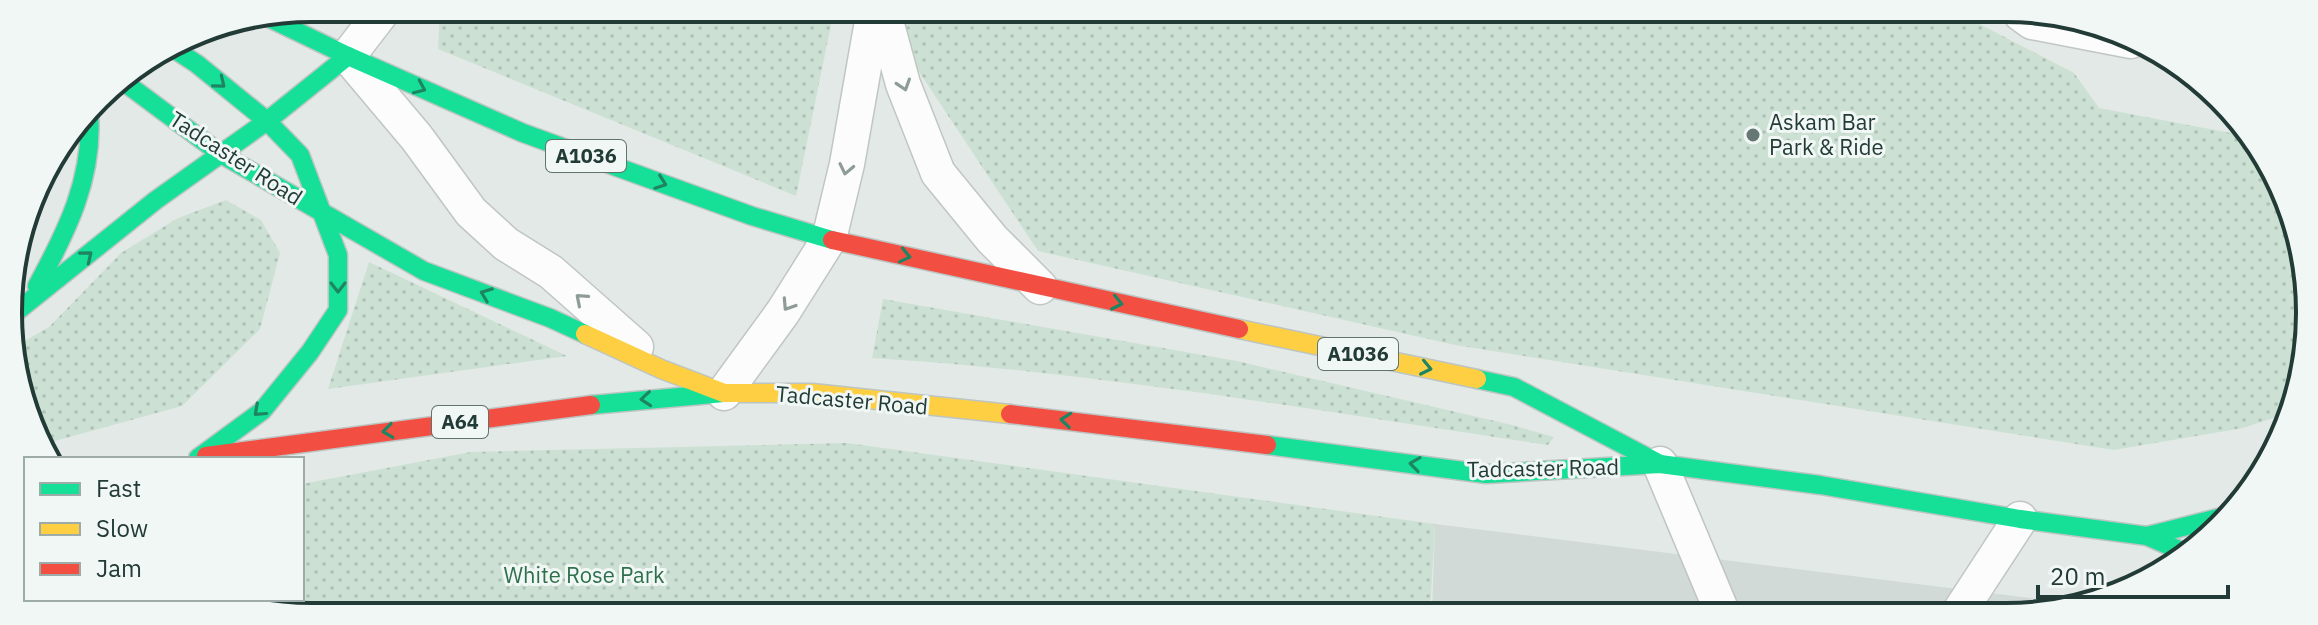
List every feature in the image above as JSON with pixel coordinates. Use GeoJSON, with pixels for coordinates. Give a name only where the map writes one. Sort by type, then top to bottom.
{"type":"FeatureCollection","features":[{"type":"Feature","properties":{"kind":"main road","name":"Tadcaster Road"},"geometry":{"type":"LineString","coordinates":[[281,24],[523,133],[752,216],[829,239],[1040,287],[1514,387],[1660,464]]}},
{"type":"Feature","properties":{"kind":"main road"},"geometry":{"type":"LineString","coordinates":[[181,54],[267,121],[300,155],[325,215]]}},
{"type":"Feature","properties":{"kind":"main road"},"geometry":{"type":"LineString","coordinates":[[22,308],[156,200],[267,121],[348,56]]}},
{"type":"Feature","properties":{"kind":"main road","name":"Tadcaster Road"},"geometry":{"type":"LineString","coordinates":[[130,87],[221,154],[424,271],[550,318],[661,369],[724,393],[812,393],[1143,428],[1486,474],[1660,464],[1820,485],[2020,519],[2147,536],[2175,548]]}},
{"type":"Feature","properties":{"kind":"main road"},"geometry":{"type":"LineString","coordinates":[[22,304],[65,233],[88,172],[89,128]]}},
{"type":"Feature","properties":{"kind":"main road","name":"A64"},"geometry":{"type":"LineString","coordinates":[[196,457],[262,411],[310,352],[338,310],[338,255],[325,215]]}},
{"type":"Feature","properties":{"kind":"main road","name":"A64"},"geometry":{"type":"LineString","coordinates":[[202,457],[620,401],[724,393]]}},
{"type":"Feature","properties":{"kind":"main road","name":"Tadcaster Road"},"geometry":{"type":"LineString","coordinates":[[2147,536],[2208,520]]}},
{"type":"Feature","properties":{"kind":"lane"},"geometry":{"type":"LineString","coordinates":[[374,22],[348,56],[417,138],[471,212],[506,244],[551,272],[661,369]]}},
{"type":"Feature","properties":{"kind":"lane"},"geometry":{"type":"LineString","coordinates":[[724,393],[769,333],[829,239],[847,164],[872,22]]}},
{"type":"Feature","properties":{"kind":"lane"},"geometry":{"type":"LineString","coordinates":[[886,22],[903,84],[938,173],[992,239],[1040,287]]}},
{"type":"Feature","properties":{"kind":"lane"},"geometry":{"type":"LineString","coordinates":[[1660,464],[1718,603]]}},
{"type":"Feature","properties":{"kind":"lane"},"geometry":{"type":"LineString","coordinates":[[1965,603],[2020,519]]}},
{"type":"Feature","properties":{"kind":"shaded area"},"geometry":{"type":"Polygon","coordinates":[[[1435,524],[2047,600],[2006,603],[1432,603],[1435,524]]]}},
{"type":"Feature","properties":{"kind":"green space"},"geometry":{"type":"Polygon","coordinates":[[[439,22],[832,22],[796,196],[438,49],[439,22]]]}},
{"type":"Feature","properties":{"kind":"green space"},"geometry":{"type":"Polygon","coordinates":[[[886,22],[1975,22],[2074,73],[2099,108],[2234,134],[2266,184],[2286,237],[2294,275],[2294,350],[2277,417],[2243,428],[2114,450],[1455,345],[1038,251],[886,22]]]}},
{"type":"Feature","properties":{"kind":"green space"},"geometry":{"type":"Polygon","coordinates":[[[226,200],[261,220],[280,253],[260,329],[182,406],[52,442],[37,406],[24,342],[49,327],[121,253],[178,218],[226,200]]]}},
{"type":"Feature","properties":{"kind":"green space"},"geometry":{"type":"Polygon","coordinates":[[[369,262],[567,356],[328,389],[369,262]]]}},
{"type":"Feature","properties":{"kind":"green space"},"geometry":{"type":"Polygon","coordinates":[[[883,299],[1237,361],[1554,437],[1548,445],[1127,383],[872,358],[883,299]]]}},
{"type":"Feature","properties":{"kind":"green space","name":"White Rose Park"},"geometry":{"type":"Polygon","coordinates":[[[847,443],[1435,524],[1431,603],[275,601],[304,601],[304,484],[471,452],[847,443]]]}},
{"type":"Feature","properties":{"kind":"traffic: fast"},"geometry":{"type":"LineString","coordinates":[[281,24],[523,133],[752,216],[832,240]]}},
{"type":"Feature","properties":{"kind":"traffic: fast"},"geometry":{"type":"LineString","coordinates":[[181,54],[267,121],[300,155],[338,255],[338,310],[310,352],[262,411],[199,457]]}},
{"type":"Feature","properties":{"kind":"traffic: fast"},"geometry":{"type":"LineString","coordinates":[[22,307],[156,200],[267,121],[348,56]]}},
{"type":"Feature","properties":{"kind":"traffic: fast"},"geometry":{"type":"LineString","coordinates":[[130,87],[221,154],[424,271],[585,334]]}},
{"type":"Feature","properties":{"kind":"traffic: fast"},"geometry":{"type":"LineString","coordinates":[[37,286],[76,203],[87,159],[89,127]]}},
{"type":"Feature","properties":{"kind":"traffic: fast"},"geometry":{"type":"LineString","coordinates":[[1477,379],[1514,387],[1660,464]]}},
{"type":"Feature","properties":{"kind":"traffic: fast"},"geometry":{"type":"LineString","coordinates":[[591,405],[724,393]]}},
{"type":"Feature","properties":{"kind":"traffic: fast"},"geometry":{"type":"LineString","coordinates":[[1267,445],[1486,474],[1660,464],[1820,485],[2020,519],[2147,536],[2175,548]]}},
{"type":"Feature","properties":{"kind":"traffic: fast"},"geometry":{"type":"LineString","coordinates":[[2147,536],[2208,520]]}},
{"type":"Feature","properties":{"kind":"traffic: slow"},"geometry":{"type":"LineString","coordinates":[[1239,329],[1477,379]]}},
{"type":"Feature","properties":{"kind":"traffic: slow"},"geometry":{"type":"LineString","coordinates":[[585,334],[661,369],[724,393],[812,393],[1010,414]]}},
{"type":"Feature","properties":{"kind":"traffic: jam"},"geometry":{"type":"LineString","coordinates":[[832,240],[1239,329]]}},
{"type":"Feature","properties":{"kind":"traffic: jam"},"geometry":{"type":"LineString","coordinates":[[206,456],[591,405]]}},
{"type":"Feature","properties":{"kind":"traffic: jam"},"geometry":{"type":"LineString","coordinates":[[1010,414],[1267,445]]}},
{"type":"Feature","properties":{"kind":"place","name":"Askam Bar Park & Ride"},"geometry":{"type":"Point","coordinates":[1753,135]}}]}
